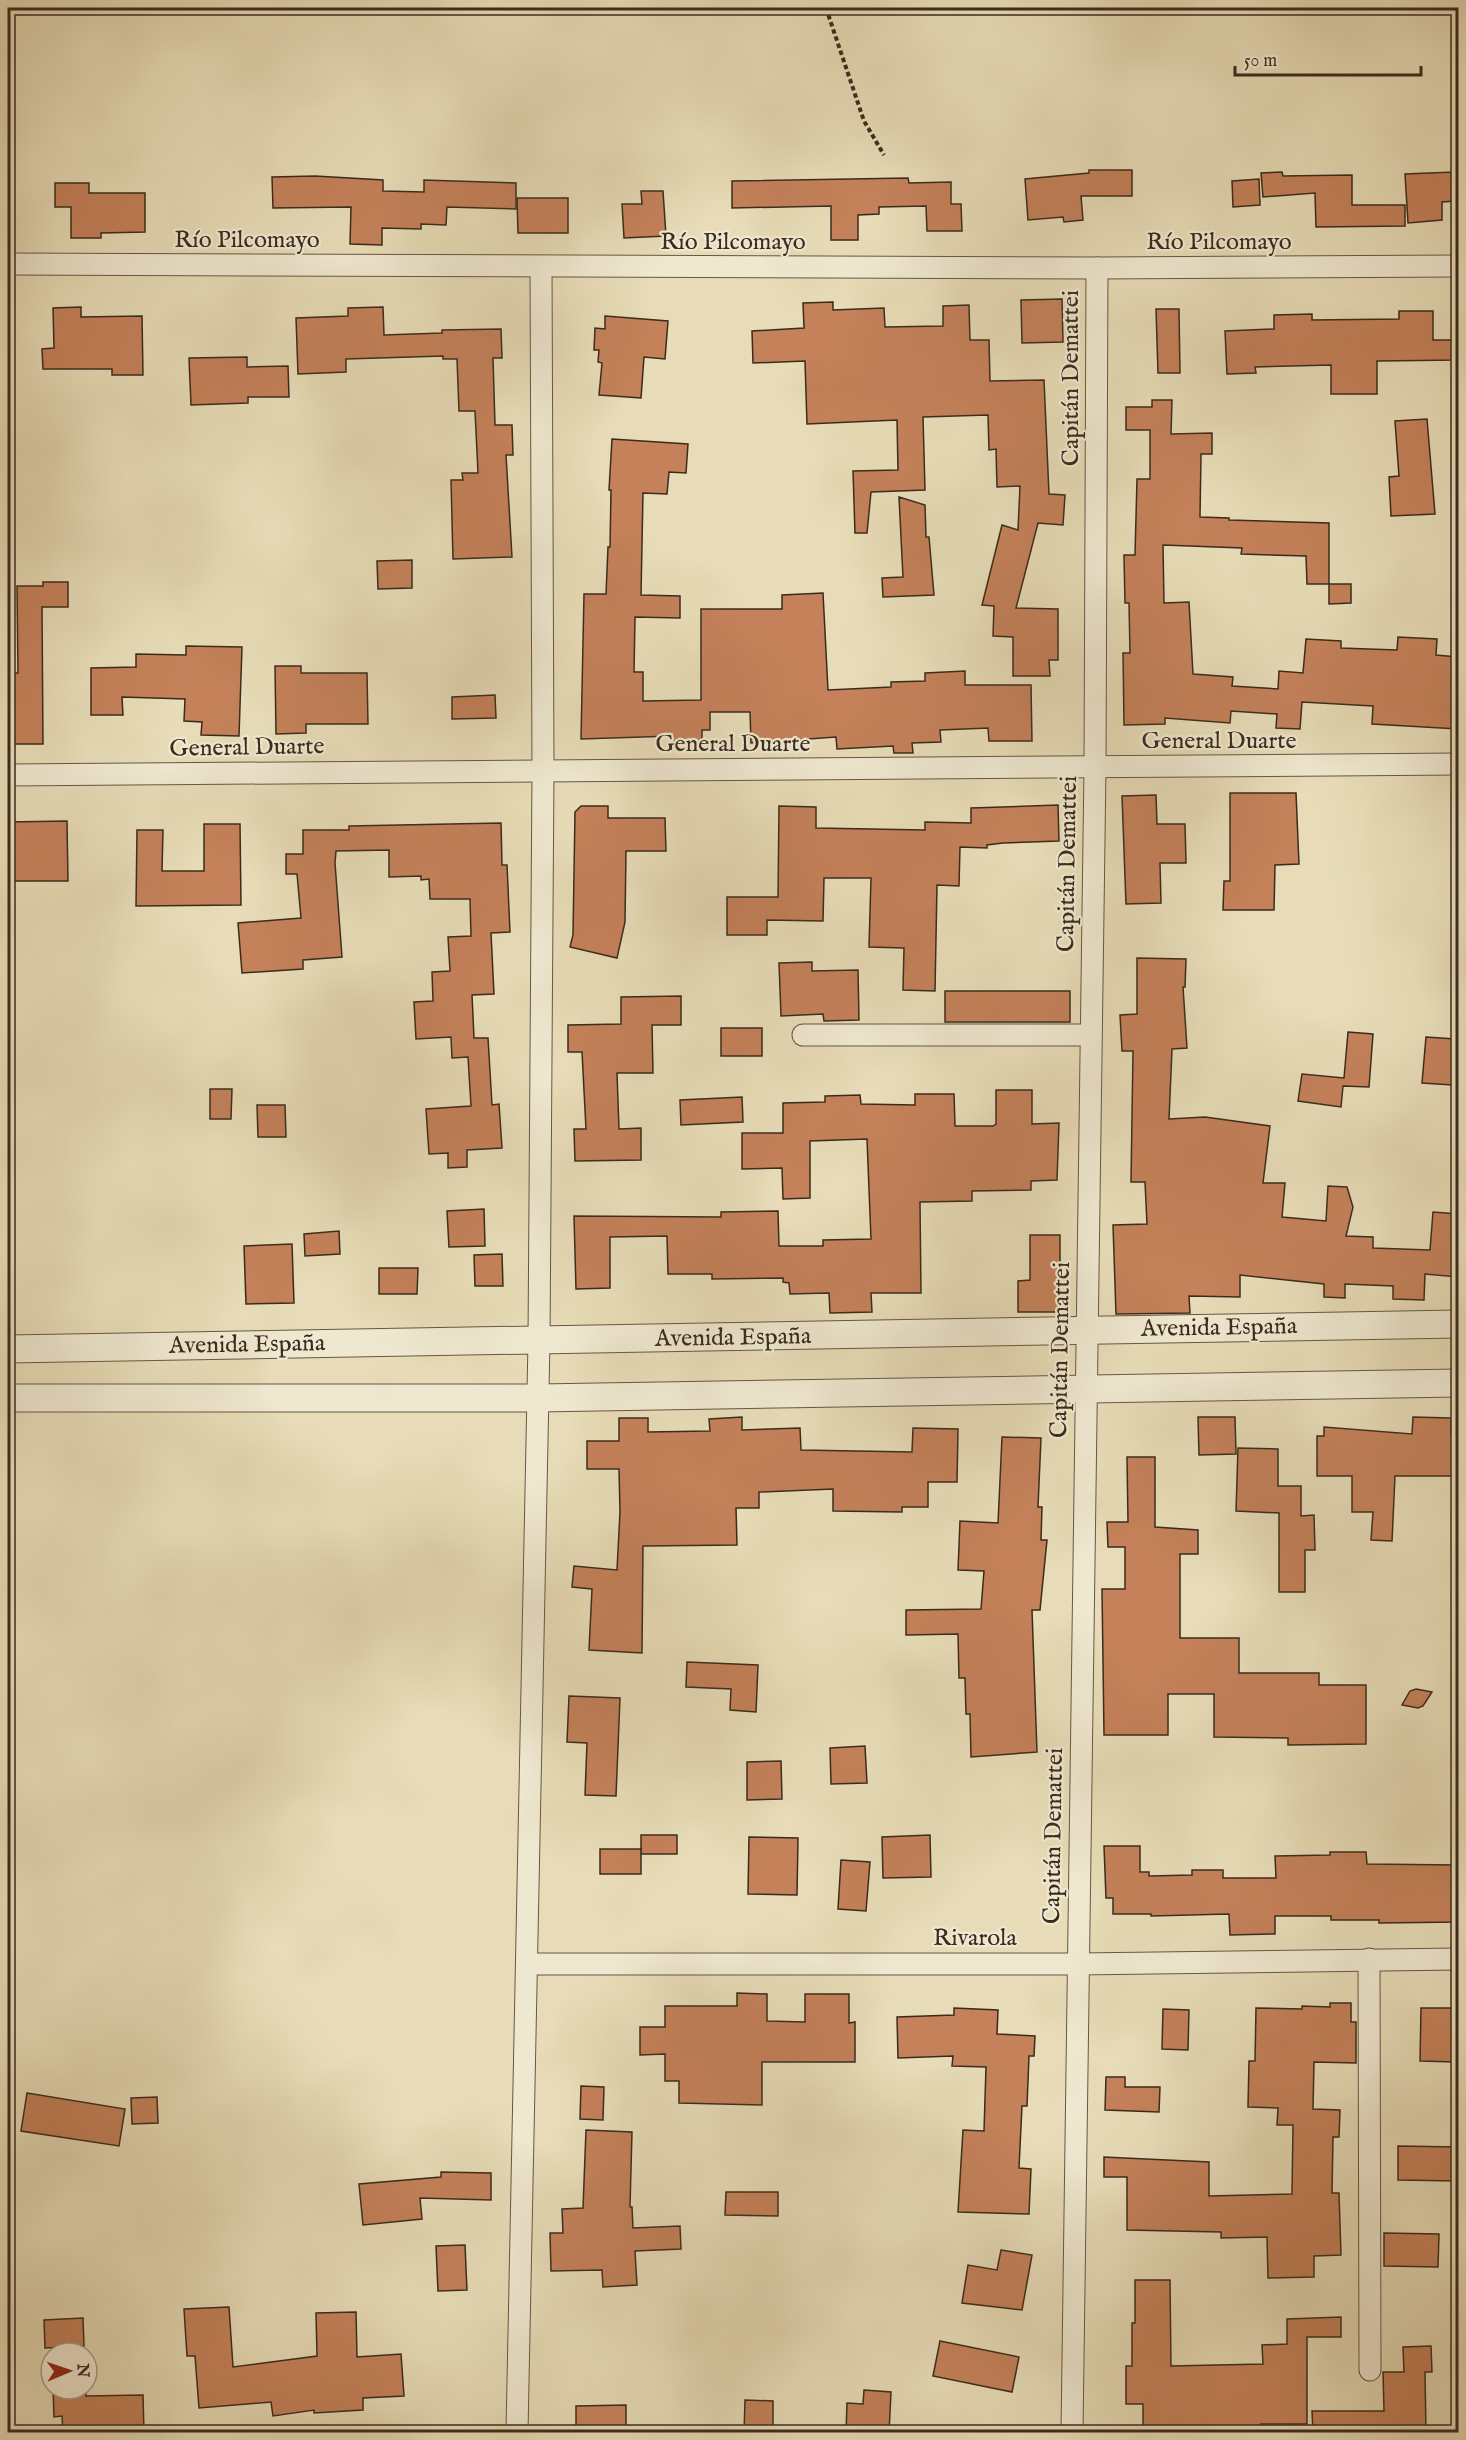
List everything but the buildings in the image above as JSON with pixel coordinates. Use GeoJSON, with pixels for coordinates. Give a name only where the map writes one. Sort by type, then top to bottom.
{"type":"FeatureCollection","features":[{"type":"Feature","properties":{"kind":"street","name":"Río Pilcomayo"},"geometry":{"type":"LineString","coordinates":[[8,264],[1097,268],[1458,266]]}},
{"type":"Feature","properties":{"kind":"street"},"geometry":{"type":"LineString","coordinates":[[517,2433],[539,1341],[543,770],[541,267]]}},
{"type":"Feature","properties":{"kind":"street","name":"Capitán Demattei"},"geometry":{"type":"LineString","coordinates":[[1072,2433],[1095,767],[1097,268]]}},
{"type":"Feature","properties":{"kind":"street","name":"General Duarte"},"geometry":{"type":"LineString","coordinates":[[8,775],[1458,764]]}},
{"type":"Feature","properties":{"kind":"street"},"geometry":{"type":"LineString","coordinates":[[803,1035],[1091,1035]]}},
{"type":"Feature","properties":{"kind":"street","name":"Avenida España"},"geometry":{"type":"LineString","coordinates":[[8,1348],[1458,1324]]}},
{"type":"Feature","properties":{"kind":"street"},"geometry":{"type":"LineString","coordinates":[[8,1398],[538,1398],[1458,1383]]}},
{"type":"Feature","properties":{"kind":"street"},"geometry":{"type":"LineString","coordinates":[[1370,1959],[1370,2370]]}},
{"type":"Feature","properties":{"kind":"street","name":"Rivarola"},"geometry":{"type":"LineString","coordinates":[[527,1964],[1078,1964],[1458,1959]]}},
{"type":"Feature","properties":{"kind":"path"},"geometry":{"type":"LineString","coordinates":[[826,8],[864,121],[884,155]]}}]}
